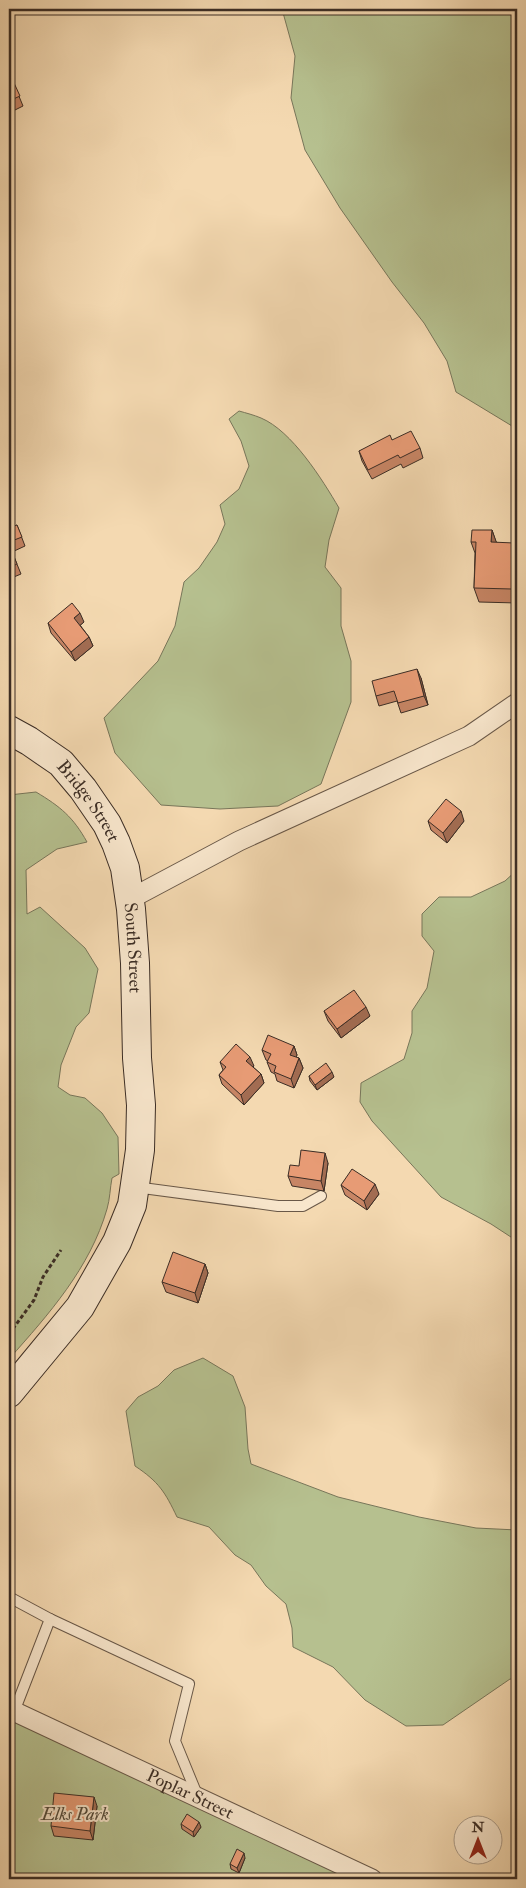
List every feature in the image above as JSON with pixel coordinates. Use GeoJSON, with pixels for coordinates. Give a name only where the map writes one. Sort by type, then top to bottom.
{"type":"FeatureCollection","features":[{"type":"Feature","properties":{"kind":"street","name":"South Street"},"geometry":{"type":"LineString","coordinates":[[9,1394],[80,1307],[117,1242],[132,1205],[140,1150],[141,1105],[137,1058],[135,963],[130,899],[239,841],[470,736],[517,703]]}},
{"type":"Feature","properties":{"kind":"street","name":"Bridge Street"},"geometry":{"type":"LineString","coordinates":[[9,730],[61,763],[83,789],[107,824],[116,842],[125,868],[130,899]]}},
{"type":"Feature","properties":{"kind":"street","name":"Poplar Street"},"geometry":{"type":"LineString","coordinates":[[11,1710],[372,1879]]}},
{"type":"Feature","properties":{"kind":"lane"},"geometry":{"type":"LineString","coordinates":[[134,1187],[278,1206],[302,1206],[321,1196]]}},
{"type":"Feature","properties":{"kind":"lane"},"geometry":{"type":"LineString","coordinates":[[9,1597],[50,1619],[189,1684],[175,1741],[198,1798]]}},
{"type":"Feature","properties":{"kind":"lane"},"geometry":{"type":"LineString","coordinates":[[11,1710],[50,1619]]}},
{"type":"Feature","properties":{"kind":"path"},"geometry":{"type":"LineString","coordinates":[[9,1334],[34,1300],[42,1277],[61,1250]]}},
{"type":"Feature","properties":{"kind":"green space"},"geometry":{"type":"Polygon","coordinates":[[[282,9],[517,9],[517,429],[456,392],[447,361],[424,323],[392,282],[340,208],[305,150],[291,98],[295,56],[282,9]]]}},
{"type":"Feature","properties":{"kind":"green space"},"geometry":{"type":"Polygon","coordinates":[[[239,411],[261,418],[273,424],[284,433],[315,470],[339,508],[329,540],[325,567],[341,588],[341,626],[351,661],[351,702],[321,784],[278,806],[220,809],[161,805],[115,753],[104,718],[158,661],[175,626],[184,582],[199,568],[217,542],[225,524],[220,505],[239,489],[249,466],[241,441],[229,419],[239,411]]]}},
{"type":"Feature","properties":{"kind":"green space"},"geometry":{"type":"Polygon","coordinates":[[[36,792],[66,813],[87,842],[57,849],[26,870],[27,914],[40,907],[85,948],[98,969],[89,1013],[76,1027],[61,1065],[58,1087],[70,1095],[85,1098],[102,1113],[118,1137],[119,1174],[112,1178],[108,1205],[100,1231],[79,1271],[39,1325],[9,1359],[9,795],[36,792]]]}},
{"type":"Feature","properties":{"kind":"green space"},"geometry":{"type":"Polygon","coordinates":[[[517,870],[517,1241],[491,1224],[441,1197],[372,1121],[360,1102],[361,1083],[404,1059],[412,1033],[412,1011],[427,988],[434,951],[422,936],[422,914],[439,897],[471,897],[505,881],[517,870]]]}},
{"type":"Feature","properties":{"kind":"green space"},"geometry":{"type":"Polygon","coordinates":[[[203,1358],[233,1376],[245,1407],[251,1464],[338,1497],[419,1517],[476,1528],[517,1530],[517,1680],[510,1679],[443,1725],[406,1726],[365,1700],[333,1667],[293,1647],[292,1628],[286,1604],[266,1586],[251,1565],[235,1555],[209,1527],[177,1517],[160,1488],[150,1477],[135,1466],[126,1411],[138,1397],[158,1386],[174,1370],[203,1358]]]}},
{"type":"Feature","properties":{"kind":"green space","name":"Elks Park"},"geometry":{"type":"Polygon","coordinates":[[[9,1710],[357,1879],[9,1879],[9,1710]]]}},
{"type":"Feature","properties":{"kind":"building"},"geometry":{"type":"Polygon","coordinates":[[[9,72],[20,96],[9,101],[9,72]]]}},
{"type":"Feature","properties":{"kind":"building"},"geometry":{"type":"Polygon","coordinates":[[[411,431],[420,448],[400,458],[398,455],[368,470],[359,451],[390,435],[392,440],[411,431]]]}},
{"type":"Feature","properties":{"kind":"building"},"geometry":{"type":"Polygon","coordinates":[[[17,525],[22,537],[9,542],[9,528],[17,525]]]}},
{"type":"Feature","properties":{"kind":"building"},"geometry":{"type":"Polygon","coordinates":[[[472,530],[492,530],[491,542],[514,543],[512,589],[474,588],[476,542],[471,542],[472,530]]]}},
{"type":"Feature","properties":{"kind":"building"},"geometry":{"type":"Polygon","coordinates":[[[9,544],[17,564],[9,568],[9,544]]]}},
{"type":"Feature","properties":{"kind":"building"},"geometry":{"type":"Polygon","coordinates":[[[72,603],[80,613],[74,618],[89,637],[71,652],[48,623],[72,603]]]}},
{"type":"Feature","properties":{"kind":"building"},"geometry":{"type":"Polygon","coordinates":[[[417,669],[424,696],[398,703],[394,691],[376,696],[372,681],[417,669]]]}},
{"type":"Feature","properties":{"kind":"building"},"geometry":{"type":"Polygon","coordinates":[[[446,799],[461,811],[443,833],[428,821],[446,799]]]}},
{"type":"Feature","properties":{"kind":"building"},"geometry":{"type":"Polygon","coordinates":[[[354,990],[366,1007],[337,1029],[324,1011],[354,990]]]}},
{"type":"Feature","properties":{"kind":"building"},"geometry":{"type":"Polygon","coordinates":[[[268,1035],[294,1046],[290,1055],[299,1058],[291,1079],[274,1072],[276,1066],[267,1062],[271,1054],[262,1050],[268,1035]]]}},
{"type":"Feature","properties":{"kind":"building"},"geometry":{"type":"Polygon","coordinates":[[[236,1044],[250,1057],[246,1061],[261,1074],[241,1095],[219,1075],[226,1067],[220,1062],[236,1044]]]}},
{"type":"Feature","properties":{"kind":"building"},"geometry":{"type":"Polygon","coordinates":[[[326,1063],[332,1072],[315,1085],[309,1076],[326,1063]]]}},
{"type":"Feature","properties":{"kind":"building"},"geometry":{"type":"Polygon","coordinates":[[[301,1150],[325,1153],[321,1181],[288,1176],[290,1165],[299,1166],[301,1150]]]}},
{"type":"Feature","properties":{"kind":"building"},"geometry":{"type":"Polygon","coordinates":[[[352,1169],[375,1184],[364,1201],[341,1185],[352,1169]]]}},
{"type":"Feature","properties":{"kind":"building"},"geometry":{"type":"Polygon","coordinates":[[[173,1252],[205,1264],[195,1293],[162,1282],[173,1252]]]}},
{"type":"Feature","properties":{"kind":"building"},"geometry":{"type":"Polygon","coordinates":[[[54,1793],[94,1797],[90,1831],[51,1826],[54,1793]]]}},
{"type":"Feature","properties":{"kind":"building"},"geometry":{"type":"Polygon","coordinates":[[[187,1814],[199,1822],[193,1832],[181,1824],[187,1814]]]}},
{"type":"Feature","properties":{"kind":"building"},"geometry":{"type":"Polygon","coordinates":[[[237,1849],[244,1853],[237,1868],[230,1864],[237,1849]]]}}]}
